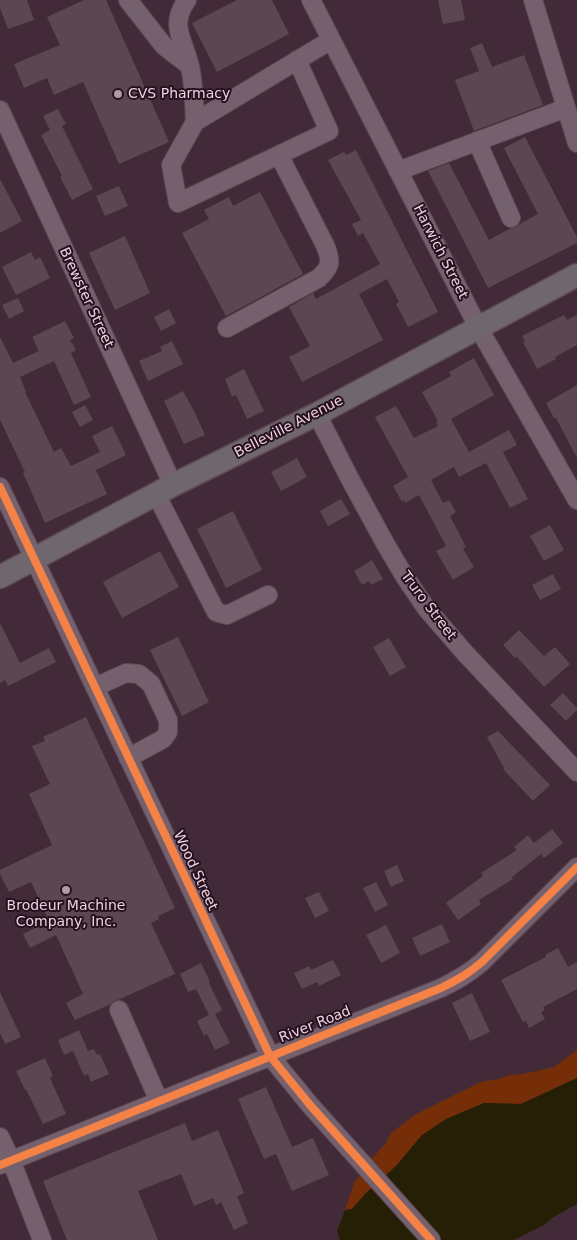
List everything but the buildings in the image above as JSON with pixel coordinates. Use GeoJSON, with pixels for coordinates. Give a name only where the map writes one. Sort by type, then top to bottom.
{"type":"FeatureCollection","features":[{"type":"Feature","properties":{"kind":"main road","name":"Belleville Avenue"},"geometry":{"type":"LineString","coordinates":[[0,577],[164,490],[317,414],[577,275]]}},
{"type":"Feature","properties":{"kind":"street"},"geometry":{"type":"LineString","coordinates":[[128,0],[164,46],[190,66]]}},
{"type":"Feature","properties":{"kind":"street"},"geometry":{"type":"LineString","coordinates":[[187,0],[180,9],[178,30],[190,66],[196,122]]}},
{"type":"Feature","properties":{"kind":"street","name":"Harwich Street"},"geometry":{"type":"LineString","coordinates":[[311,0],[478,328],[577,500]]}},
{"type":"Feature","properties":{"kind":"street"},"geometry":{"type":"LineString","coordinates":[[533,0],[577,144]]}},
{"type":"Feature","properties":{"kind":"street"},"geometry":{"type":"LineString","coordinates":[[297,60],[329,131],[178,203],[171,165],[196,122],[297,60],[331,40]]}},
{"type":"Feature","properties":{"kind":"street"},"geometry":{"type":"LineString","coordinates":[[398,171],[566,108]]}},
{"type":"Feature","properties":{"kind":"street","name":"Brewster Street"},"geometry":{"type":"LineString","coordinates":[[0,110],[216,612],[227,615],[268,595]]}},
{"type":"Feature","properties":{"kind":"street"},"geometry":{"type":"LineString","coordinates":[[477,141],[511,218]]}},
{"type":"Feature","properties":{"kind":"street"},"geometry":{"type":"LineString","coordinates":[[227,328],[319,278],[328,268],[330,256],[278,155]]}},
{"type":"Feature","properties":{"kind":"street","name":"Truro Street"},"geometry":{"type":"LineString","coordinates":[[317,414],[386,545],[426,608],[471,660],[577,772]]}},
{"type":"Feature","properties":{"kind":"street","name":"Wood Street"},"geometry":{"type":"LineString","coordinates":[[0,487],[270,1056],[310,1105],[426,1235]]}},
{"type":"Feature","properties":{"kind":"street"},"geometry":{"type":"LineString","coordinates":[[95,687],[126,673],[139,674],[151,684],[168,720],[168,732],[163,739],[128,758]]}},
{"type":"Feature","properties":{"kind":"street","name":"River Road"},"geometry":{"type":"LineString","coordinates":[[5,1162],[441,988],[469,973],[493,952],[577,867]]}},
{"type":"Feature","properties":{"kind":"street"},"geometry":{"type":"LineString","coordinates":[[120,1010],[159,1101]]}},
{"type":"Feature","properties":{"kind":"street"},"geometry":{"type":"LineString","coordinates":[[0,1137],[5,1162],[42,1240]]}},
{"type":"Feature","properties":{"kind":"shaded area"},"geometry":{"type":"Polygon","coordinates":[[[577,1050],[577,1078],[521,1104],[484,1103],[422,1135],[397,1165],[365,1194],[352,1209],[345,1210],[354,1183],[370,1161],[386,1143],[391,1133],[416,1114],[481,1082],[554,1067],[577,1050]]]}},
{"type":"Feature","properties":{"kind":"shaded area"},"geometry":{"type":"Polygon","coordinates":[[[577,1078],[577,1204],[552,1218],[544,1225],[514,1240],[340,1240],[337,1231],[345,1210],[352,1209],[365,1194],[397,1165],[422,1135],[446,1119],[484,1103],[521,1104],[577,1078]]]}},
{"type":"Feature","properties":{"kind":"cycle path"},"geometry":{"type":"LineString","coordinates":[[0,487],[270,1056],[310,1105],[431,1240]]}},
{"type":"Feature","properties":{"kind":"cycle path"},"geometry":{"type":"LineString","coordinates":[[0,1165],[447,985],[482,962],[577,867]]}},
{"type":"Feature","properties":{"kind":"place","name":"CVS Pharmacy"},"geometry":{"type":"Point","coordinates":[118,94]}},
{"type":"Feature","properties":{"kind":"place","name":"Brodeur Machine Company, Inc."},"geometry":{"type":"Point","coordinates":[66,890]}}]}
